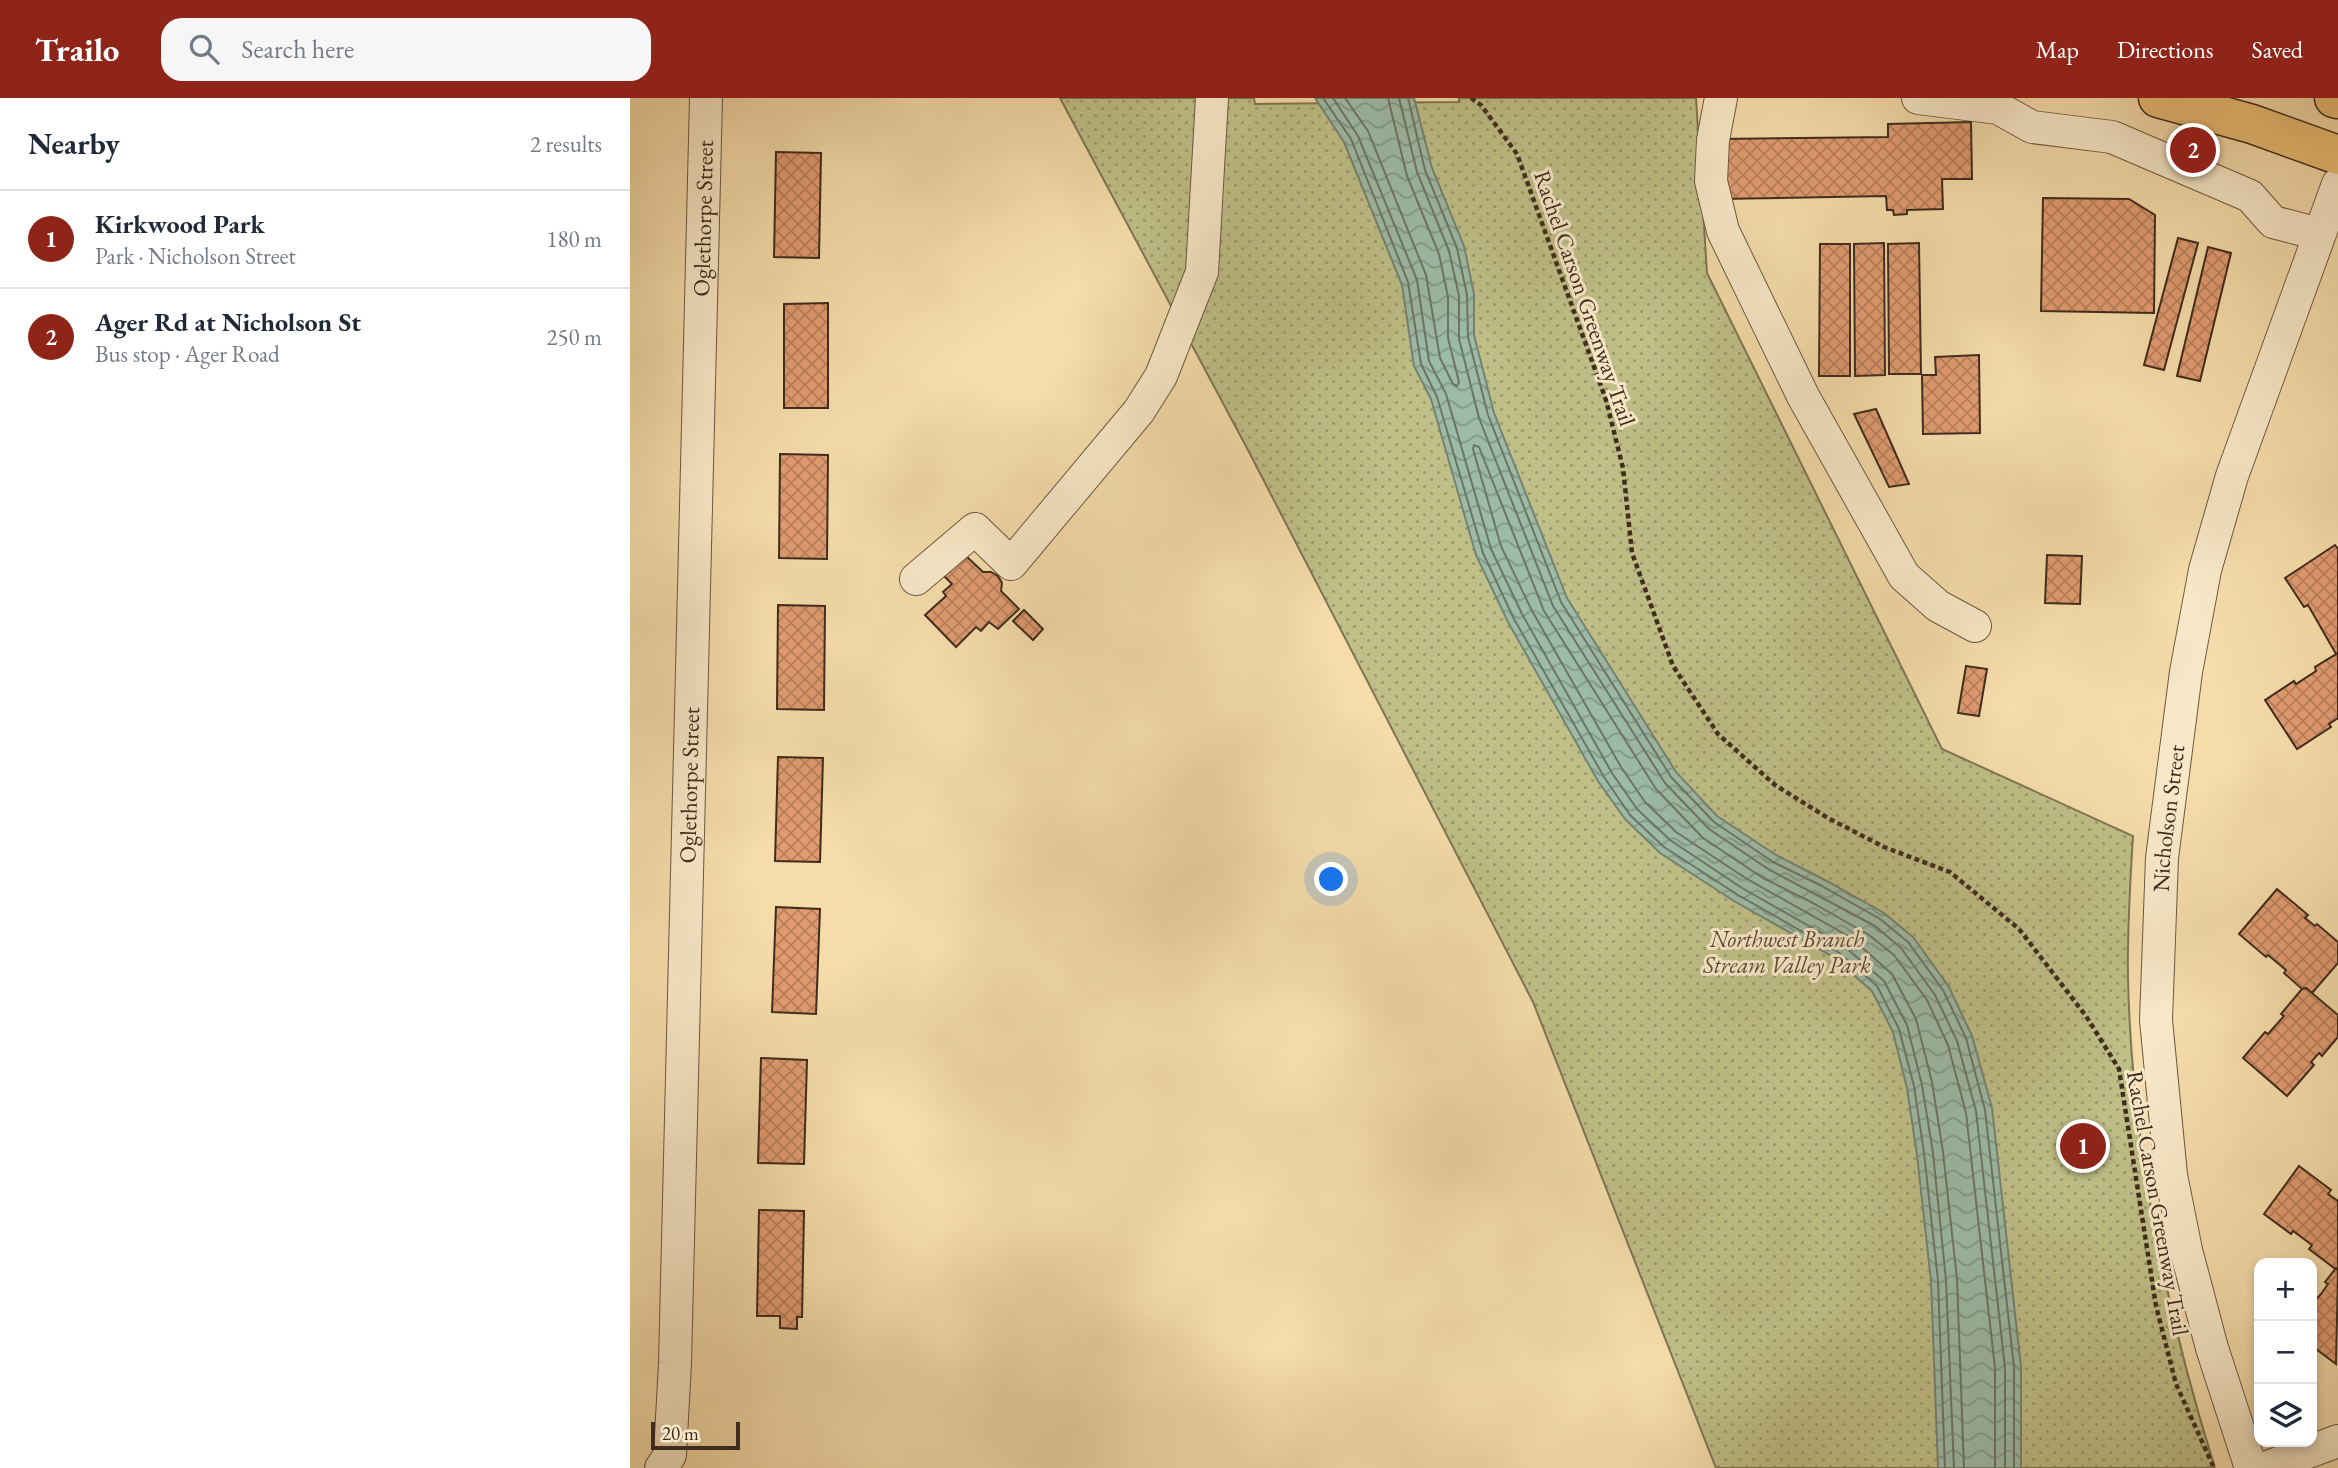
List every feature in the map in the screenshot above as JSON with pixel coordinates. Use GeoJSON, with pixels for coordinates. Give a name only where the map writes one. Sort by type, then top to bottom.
{"type":"FeatureCollection","features":[{"type":"Feature","properties":{"kind":"main road"},"geometry":{"type":"LineString","coordinates":[[2158,98],[2252,124],[2338,155]]}},
{"type":"Feature","properties":{"kind":"street","name":"Oglethorpe Street"},"geometry":{"type":"LineString","coordinates":[[661,1468],[670,1455],[675,1363],[706,98]]}},
{"type":"Feature","properties":{"kind":"street"},"geometry":{"type":"LineString","coordinates":[[916,579],[975,529],[1011,564],[1139,411],[1161,376],[1202,272],[1212,98]]}},
{"type":"Feature","properties":{"kind":"street"},"geometry":{"type":"LineString","coordinates":[[1721,98],[1713,140],[1711,181],[1723,230],[1797,384],[1904,576],[1938,606],[1975,626]]}},
{"type":"Feature","properties":{"kind":"street"},"geometry":{"type":"LineString","coordinates":[[1918,98],[1998,108],[2032,127],[2112,137],[2250,196],[2273,222],[2319,234]]}},
{"type":"Feature","properties":{"kind":"street","name":"Nicholson Street"},"geometry":{"type":"LineString","coordinates":[[2251,1468],[2212,1348],[2186,1250],[2171,1175],[2156,1020],[2162,858],[2186,672],[2205,570],[2232,476],[2338,184]]}},
{"type":"Feature","properties":{"kind":"street"},"geometry":{"type":"LineString","coordinates":[[2265,1468],[2338,1441]]}},
{"type":"Feature","properties":{"kind":"path","name":"Rachel Carson Greenway Trail"},"geometry":{"type":"LineString","coordinates":[[1471,98],[1481,105],[1517,154],[1606,400],[1623,468],[1632,553],[1673,666],[1718,734],[1775,785],[1828,818],[1884,847],[1950,872],[2018,929],[2086,1016],[2119,1069],[2155,1306],[2176,1384],[2214,1468]]}},
{"type":"Feature","properties":{"kind":"path"},"geometry":{"type":"LineString","coordinates":[[1478,98],[1481,105]]}},
{"type":"Feature","properties":{"kind":"green space","name":"Northwest Branch Stream Valley Park"},"geometry":{"type":"Polygon","coordinates":[[[1060,98],[1254,98],[1255,104],[1459,102],[1459,98],[1696,98],[1707,273],[1942,749],[2133,836],[2128,979],[2136,1104],[2154,1226],[2167,1287],[2181,1348],[2215,1468],[1716,1468],[1533,1002],[1248,450],[1060,98]]]}},
{"type":"Feature","properties":{"kind":"water"},"geometry":{"type":"Polygon","coordinates":[[[1315,98],[1414,98],[1432,168],[1464,246],[1474,294],[1474,335],[1494,413],[1567,598],[1676,772],[1717,816],[1776,855],[1884,913],[1913,937],[1949,987],[1972,1036],[1992,1108],[2021,1367],[2021,1468],[1938,1468],[1931,1281],[1917,1155],[1907,1088],[1893,1032],[1872,991],[1833,957],[1734,901],[1660,853],[1625,819],[1598,781],[1508,622],[1476,555],[1431,399],[1414,366],[1402,285],[1344,142],[1315,98]]]}},
{"type":"Feature","properties":{"kind":"building"},"geometry":{"type":"Polygon","coordinates":[[[1971,122],[1972,179],[1942,179],[1943,209],[1907,210],[1907,214],[1894,215],[1893,210],[1887,210],[1886,196],[1720,199],[1719,139],[1888,137],[1888,124],[1971,122]]]}},
{"type":"Feature","properties":{"kind":"building"},"geometry":{"type":"Polygon","coordinates":[[[776,152],[821,153],[819,258],[774,257],[776,152]]]}},
{"type":"Feature","properties":{"kind":"building"},"geometry":{"type":"Polygon","coordinates":[[[2043,198],[2129,199],[2155,215],[2154,313],[2041,311],[2043,198]]]}},
{"type":"Feature","properties":{"kind":"building"},"geometry":{"type":"Polygon","coordinates":[[[2178,238],[2198,243],[2164,370],[2144,365],[2178,238]]]}},
{"type":"Feature","properties":{"kind":"building"},"geometry":{"type":"Polygon","coordinates":[[[1884,243],[1885,375],[1855,376],[1854,244],[1884,243]]]}},
{"type":"Feature","properties":{"kind":"building"},"geometry":{"type":"Polygon","coordinates":[[[1919,243],[1921,374],[1889,374],[1888,244],[1919,243]]]}},
{"type":"Feature","properties":{"kind":"building"},"geometry":{"type":"Polygon","coordinates":[[[1820,244],[1850,244],[1850,376],[1819,376],[1820,244]]]}},
{"type":"Feature","properties":{"kind":"building"},"geometry":{"type":"Polygon","coordinates":[[[2208,247],[2231,253],[2200,381],[2177,376],[2208,247]]]}},
{"type":"Feature","properties":{"kind":"building"},"geometry":{"type":"Polygon","coordinates":[[[828,303],[828,408],[784,408],[784,304],[828,303]]]}},
{"type":"Feature","properties":{"kind":"building"},"geometry":{"type":"Polygon","coordinates":[[[1979,355],[1980,433],[1923,434],[1922,375],[1936,375],[1935,357],[1979,355]]]}},
{"type":"Feature","properties":{"kind":"building"},"geometry":{"type":"Polygon","coordinates":[[[1876,409],[1909,484],[1889,487],[1854,414],[1876,409]]]}},
{"type":"Feature","properties":{"kind":"building"},"geometry":{"type":"Polygon","coordinates":[[[780,454],[828,455],[827,559],[779,558],[780,454]]]}},
{"type":"Feature","properties":{"kind":"building"},"geometry":{"type":"Polygon","coordinates":[[[2335,545],[2338,549],[2336,654],[2308,605],[2304,607],[2285,578],[2335,545]]]}},
{"type":"Feature","properties":{"kind":"building"},"geometry":{"type":"Polygon","coordinates":[[[965,555],[983,572],[998,576],[1002,583],[1001,591],[1019,609],[998,629],[989,622],[981,631],[976,627],[956,647],[925,615],[946,596],[943,592],[952,584],[944,576],[965,555]]]}},
{"type":"Feature","properties":{"kind":"building"},"geometry":{"type":"Polygon","coordinates":[[[2047,555],[2082,556],[2080,604],[2045,603],[2047,555]]]}},
{"type":"Feature","properties":{"kind":"building"},"geometry":{"type":"Polygon","coordinates":[[[778,605],[825,606],[824,710],[777,709],[778,605]]]}},
{"type":"Feature","properties":{"kind":"building"},"geometry":{"type":"Polygon","coordinates":[[[1024,610],[1043,629],[1033,640],[1013,621],[1024,610]]]}},
{"type":"Feature","properties":{"kind":"building"},"geometry":{"type":"Polygon","coordinates":[[[2338,653],[2338,718],[2329,724],[2331,727],[2297,749],[2265,700],[2294,681],[2296,684],[2316,671],[2315,667],[2338,653]]]}},
{"type":"Feature","properties":{"kind":"building"},"geometry":{"type":"Polygon","coordinates":[[[1966,666],[1987,669],[1979,716],[1958,713],[1966,666]]]}},
{"type":"Feature","properties":{"kind":"building"},"geometry":{"type":"Polygon","coordinates":[[[778,757],[823,758],[820,862],[775,861],[778,757]]]}},
{"type":"Feature","properties":{"kind":"building"},"geometry":{"type":"Polygon","coordinates":[[[2277,889],[2308,915],[2305,918],[2315,926],[2317,924],[2338,942],[2338,963],[2312,993],[2306,988],[2302,989],[2284,973],[2286,970],[2239,934],[2277,889]]]}},
{"type":"Feature","properties":{"kind":"building"},"geometry":{"type":"Polygon","coordinates":[[[776,907],[820,909],[816,1014],[772,1012],[776,907]]]}},
{"type":"Feature","properties":{"kind":"building"},"geometry":{"type":"Polygon","coordinates":[[[2306,988],[2338,1015],[2338,1037],[2322,1056],[2319,1053],[2311,1062],[2314,1065],[2287,1096],[2243,1058],[2265,1032],[2268,1034],[2284,1016],[2281,1014],[2302,989],[2306,988]]]}},
{"type":"Feature","properties":{"kind":"building"},"geometry":{"type":"Polygon","coordinates":[[[761,1058],[807,1060],[804,1164],[758,1163],[761,1058]]]}},
{"type":"Feature","properties":{"kind":"building"},"geometry":{"type":"Polygon","coordinates":[[[2299,1166],[2331,1190],[2328,1194],[2338,1201],[2338,1271],[2309,1249],[2312,1245],[2293,1231],[2291,1234],[2264,1214],[2299,1166]]]}},
{"type":"Feature","properties":{"kind":"building"},"geometry":{"type":"Polygon","coordinates":[[[759,1210],[804,1211],[802,1317],[797,1317],[797,1329],[780,1328],[780,1316],[757,1316],[759,1210]]]}},
{"type":"Feature","properties":{"kind":"building"},"geometry":{"type":"Polygon","coordinates":[[[2336,1268],[2336,1364],[2317,1350],[2317,1298],[2328,1284],[2325,1282],[2336,1268]]]}},
{"type":"Feature","properties":{"kind":"place","name":"Ager Rd at Nicholson St"},"geometry":{"type":"Point","coordinates":[2193,150]}},
{"type":"Feature","properties":{"kind":"place","name":"Kirkwood Park"},"geometry":{"type":"Point","coordinates":[2083,1146]}}]}
